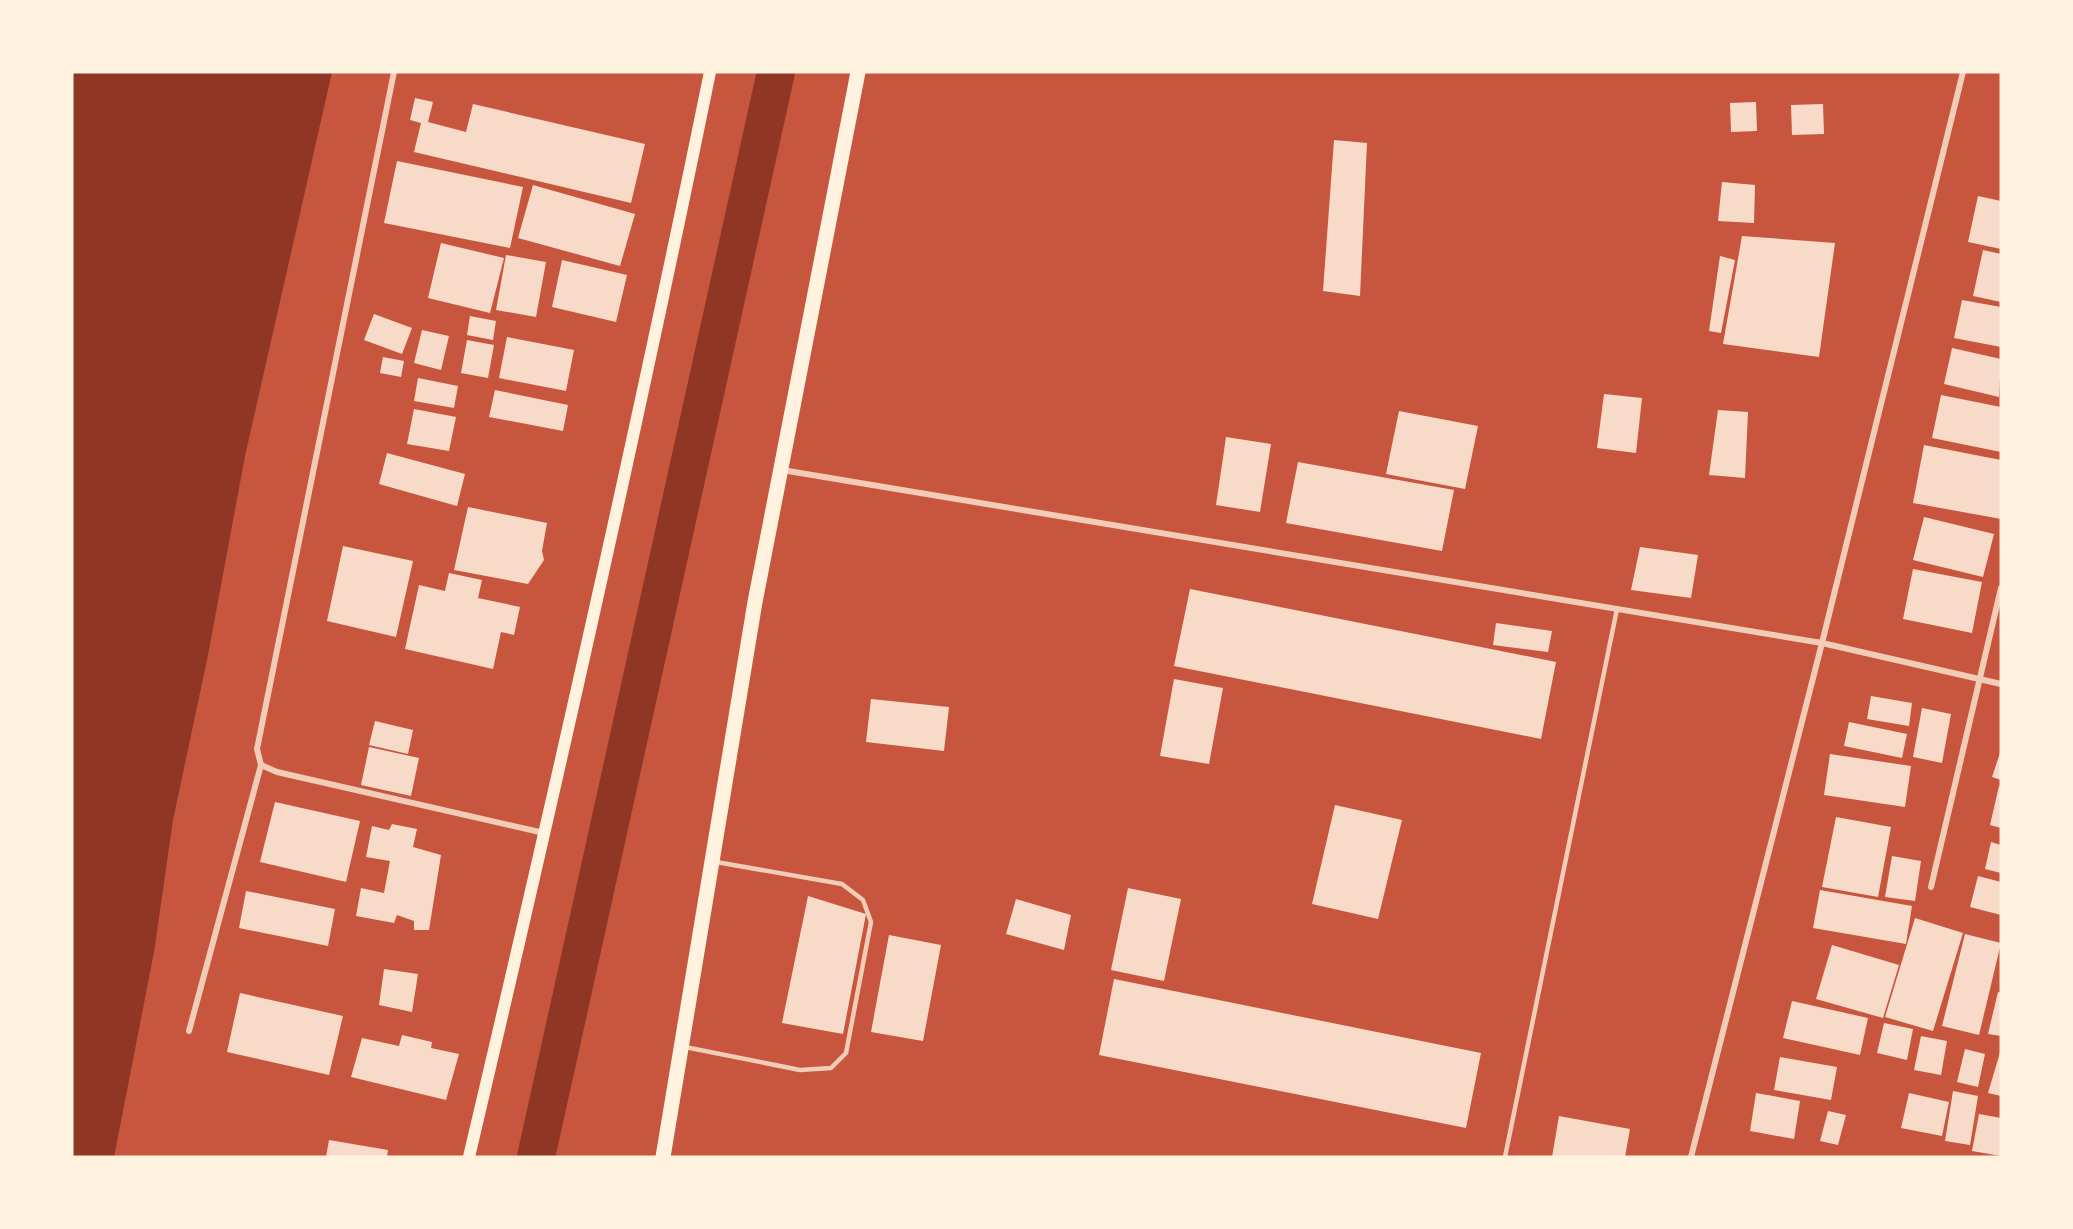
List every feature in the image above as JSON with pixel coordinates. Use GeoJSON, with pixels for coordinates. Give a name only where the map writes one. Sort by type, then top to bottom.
{"type":"FeatureCollection","features":[{"type":"Feature","properties":{"kind":"main road"},"geometry":{"type":"LineString","coordinates":[[469,1157],[546,833],[651,362],[710,72]]}},
{"type":"Feature","properties":{"kind":"main road"},"geometry":{"type":"LineString","coordinates":[[663,1157],[755,602],[858,72]]}},
{"type":"Feature","properties":{"kind":"street"},"geometry":{"type":"LineString","coordinates":[[189,1031],[261,765],[257,749],[259,735],[394,72]]}},
{"type":"Feature","properties":{"kind":"street"},"geometry":{"type":"LineString","coordinates":[[1691,1157],[1822,643],[1963,72]]}},
{"type":"Feature","properties":{"kind":"street"},"geometry":{"type":"LineString","coordinates":[[781,470],[1822,643],[2001,684]]}},
{"type":"Feature","properties":{"kind":"street"},"geometry":{"type":"LineString","coordinates":[[1931,887],[2001,588]]}},
{"type":"Feature","properties":{"kind":"street"},"geometry":{"type":"LineString","coordinates":[[261,765],[277,772],[546,833]]}},
{"type":"Feature","properties":{"kind":"lane"},"geometry":{"type":"LineString","coordinates":[[1505,1157],[1617,609]]}},
{"type":"Feature","properties":{"kind":"lane"},"geometry":{"type":"LineString","coordinates":[[681,1046],[800,1070],[831,1068],[846,1053],[871,922],[863,900],[842,884],[713,862]]}},
{"type":"Feature","properties":{"kind":"shaded area"},"geometry":{"type":"Polygon","coordinates":[[[72,72],[332,72],[245,456],[208,655],[173,820],[154,952],[114,1157],[72,1157],[72,72]]]}},
{"type":"Feature","properties":{"kind":"building"},"geometry":{"type":"Polygon","coordinates":[[[415,98],[433,102],[428,122],[466,132],[473,104],[645,144],[631,203],[414,152],[421,123],[410,120],[415,98]]]}},
{"type":"Feature","properties":{"kind":"building"},"geometry":{"type":"Polygon","coordinates":[[[1756,102],[1757,131],[1731,132],[1730,103],[1756,102]]]}},
{"type":"Feature","properties":{"kind":"building"},"geometry":{"type":"Polygon","coordinates":[[[1823,104],[1824,134],[1792,135],[1791,105],[1823,104]]]}},
{"type":"Feature","properties":{"kind":"building"},"geometry":{"type":"Polygon","coordinates":[[[1334,140],[1367,143],[1360,296],[1323,291],[1334,140]]]}},
{"type":"Feature","properties":{"kind":"building"},"geometry":{"type":"Polygon","coordinates":[[[397,161],[523,187],[510,248],[384,223],[397,161]]]}},
{"type":"Feature","properties":{"kind":"building"},"geometry":{"type":"Polygon","coordinates":[[[1722,182],[1755,185],[1754,223],[1718,221],[1722,182]]]}},
{"type":"Feature","properties":{"kind":"building"},"geometry":{"type":"Polygon","coordinates":[[[533,185],[635,214],[620,266],[518,238],[533,185]]]}},
{"type":"Feature","properties":{"kind":"building"},"geometry":{"type":"Polygon","coordinates":[[[1978,196],[2001,201],[2001,249],[1968,242],[1978,196]]]}},
{"type":"Feature","properties":{"kind":"building"},"geometry":{"type":"Polygon","coordinates":[[[1742,236],[1835,243],[1819,357],[1723,344],[1742,236]]]}},
{"type":"Feature","properties":{"kind":"building"},"geometry":{"type":"Polygon","coordinates":[[[441,243],[504,258],[490,313],[428,298],[441,243]]]}},
{"type":"Feature","properties":{"kind":"building"},"geometry":{"type":"Polygon","coordinates":[[[1983,250],[2001,254],[2001,302],[1973,296],[1983,250]]]}},
{"type":"Feature","properties":{"kind":"building"},"geometry":{"type":"Polygon","coordinates":[[[506,255],[546,262],[536,317],[496,310],[506,255]]]}},
{"type":"Feature","properties":{"kind":"building"},"geometry":{"type":"Polygon","coordinates":[[[1720,256],[1735,260],[1721,333],[1709,331],[1720,256]]]}},
{"type":"Feature","properties":{"kind":"building"},"geometry":{"type":"Polygon","coordinates":[[[562,260],[627,275],[616,322],[552,307],[562,260]]]}},
{"type":"Feature","properties":{"kind":"building"},"geometry":{"type":"Polygon","coordinates":[[[1962,300],[2001,307],[2001,347],[1954,338],[1962,300]]]}},
{"type":"Feature","properties":{"kind":"building"},"geometry":{"type":"Polygon","coordinates":[[[374,314],[412,328],[402,354],[364,340],[374,314]]]}},
{"type":"Feature","properties":{"kind":"building"},"geometry":{"type":"Polygon","coordinates":[[[470,316],[496,321],[493,340],[467,335],[470,316]]]}},
{"type":"Feature","properties":{"kind":"building"},"geometry":{"type":"Polygon","coordinates":[[[422,330],[449,336],[441,370],[414,363],[422,330]]]}},
{"type":"Feature","properties":{"kind":"building"},"geometry":{"type":"Polygon","coordinates":[[[507,337],[574,350],[566,391],[499,378],[507,337]]]}},
{"type":"Feature","properties":{"kind":"building"},"geometry":{"type":"Polygon","coordinates":[[[467,340],[494,345],[488,378],[461,373],[467,340]]]}},
{"type":"Feature","properties":{"kind":"building"},"geometry":{"type":"Polygon","coordinates":[[[1952,348],[2001,359],[1999,397],[1944,384],[1952,348]]]}},
{"type":"Feature","properties":{"kind":"building"},"geometry":{"type":"Polygon","coordinates":[[[383,357],[404,361],[401,377],[380,373],[383,357]]]}},
{"type":"Feature","properties":{"kind":"building"},"geometry":{"type":"Polygon","coordinates":[[[418,378],[458,386],[454,408],[414,401],[418,378]]]}},
{"type":"Feature","properties":{"kind":"building"},"geometry":{"type":"Polygon","coordinates":[[[495,390],[568,405],[563,431],[489,417],[495,390]]]}},
{"type":"Feature","properties":{"kind":"building"},"geometry":{"type":"Polygon","coordinates":[[[1604,394],[1642,398],[1636,453],[1597,448],[1604,394]]]}},
{"type":"Feature","properties":{"kind":"building"},"geometry":{"type":"Polygon","coordinates":[[[1941,395],[2001,407],[2001,452],[1932,438],[1941,395]]]}},
{"type":"Feature","properties":{"kind":"building"},"geometry":{"type":"Polygon","coordinates":[[[414,409],[456,417],[449,451],[407,444],[414,409]]]}},
{"type":"Feature","properties":{"kind":"building"},"geometry":{"type":"Polygon","coordinates":[[[1718,410],[1748,412],[1745,478],[1709,475],[1718,410]]]}},
{"type":"Feature","properties":{"kind":"building"},"geometry":{"type":"Polygon","coordinates":[[[1399,411],[1478,426],[1465,489],[1386,474],[1399,411]]]}},
{"type":"Feature","properties":{"kind":"building"},"geometry":{"type":"Polygon","coordinates":[[[1226,437],[1271,444],[1260,512],[1216,505],[1226,437]]]}},
{"type":"Feature","properties":{"kind":"building"},"geometry":{"type":"Polygon","coordinates":[[[1924,445],[2001,460],[2001,519],[1913,503],[1924,445]]]}},
{"type":"Feature","properties":{"kind":"building"},"geometry":{"type":"Polygon","coordinates":[[[387,453],[465,474],[457,506],[379,484],[387,453]]]}},
{"type":"Feature","properties":{"kind":"building"},"geometry":{"type":"Polygon","coordinates":[[[1298,462],[1454,490],[1442,551],[1286,523],[1298,462]]]}},
{"type":"Feature","properties":{"kind":"building"},"geometry":{"type":"Polygon","coordinates":[[[468,507],[547,523],[542,551],[544,560],[528,584],[454,570],[468,507]]]}},
{"type":"Feature","properties":{"kind":"building"},"geometry":{"type":"Polygon","coordinates":[[[1924,517],[1994,534],[1983,577],[1913,560],[1924,517]]]}},
{"type":"Feature","properties":{"kind":"building"},"geometry":{"type":"Polygon","coordinates":[[[343,546],[413,561],[396,637],[327,621],[343,546]]]}},
{"type":"Feature","properties":{"kind":"building"},"geometry":{"type":"Polygon","coordinates":[[[1640,547],[1698,555],[1691,598],[1631,590],[1640,547]]]}},
{"type":"Feature","properties":{"kind":"building"},"geometry":{"type":"Polygon","coordinates":[[[1913,569],[1982,582],[1972,633],[1903,619],[1913,569]]]}},
{"type":"Feature","properties":{"kind":"building"},"geometry":{"type":"Polygon","coordinates":[[[449,573],[482,580],[478,598],[520,607],[514,635],[501,632],[493,669],[405,649],[419,585],[445,591],[449,573]]]}},
{"type":"Feature","properties":{"kind":"building"},"geometry":{"type":"Polygon","coordinates":[[[1190,589],[1556,662],[1541,739],[1174,666],[1190,589]]]}},
{"type":"Feature","properties":{"kind":"building"},"geometry":{"type":"Polygon","coordinates":[[[1496,623],[1552,631],[1548,652],[1493,645],[1496,623]]]}},
{"type":"Feature","properties":{"kind":"building"},"geometry":{"type":"Polygon","coordinates":[[[1174,679],[1223,688],[1209,764],[1160,756],[1174,679]]]}},
{"type":"Feature","properties":{"kind":"building"},"geometry":{"type":"Polygon","coordinates":[[[1871,696],[1912,703],[1909,726],[1867,719],[1871,696]]]}},
{"type":"Feature","properties":{"kind":"building"},"geometry":{"type":"Polygon","coordinates":[[[871,699],[949,707],[944,751],[866,742],[871,699]]]}},
{"type":"Feature","properties":{"kind":"building"},"geometry":{"type":"Polygon","coordinates":[[[1922,708],[1951,714],[1942,763],[1913,757],[1922,708]]]}},
{"type":"Feature","properties":{"kind":"building"},"geometry":{"type":"Polygon","coordinates":[[[375,721],[413,730],[408,754],[369,745],[375,721]]]}},
{"type":"Feature","properties":{"kind":"building"},"geometry":{"type":"Polygon","coordinates":[[[1849,722],[1907,734],[1902,758],[1844,746],[1849,722]]]}},
{"type":"Feature","properties":{"kind":"building"},"geometry":{"type":"Polygon","coordinates":[[[369,747],[419,758],[411,796],[361,785],[369,747]]]}},
{"type":"Feature","properties":{"kind":"building"},"geometry":{"type":"Polygon","coordinates":[[[2001,750],[2001,780],[1992,777],[2001,750]]]}},
{"type":"Feature","properties":{"kind":"building"},"geometry":{"type":"Polygon","coordinates":[[[1830,754],[1911,766],[1905,807],[1824,795],[1830,754]]]}},
{"type":"Feature","properties":{"kind":"building"},"geometry":{"type":"Polygon","coordinates":[[[1999,786],[2001,787],[2001,828],[1990,825],[1999,786]]]}},
{"type":"Feature","properties":{"kind":"building"},"geometry":{"type":"Polygon","coordinates":[[[275,802],[360,821],[346,882],[260,862],[275,802]]]}},
{"type":"Feature","properties":{"kind":"building"},"geometry":{"type":"Polygon","coordinates":[[[1335,805],[1402,820],[1378,919],[1312,904],[1335,805]]]}},
{"type":"Feature","properties":{"kind":"building"},"geometry":{"type":"Polygon","coordinates":[[[1836,817],[1891,827],[1878,897],[1822,887],[1836,817]]]}},
{"type":"Feature","properties":{"kind":"building"},"geometry":{"type":"Polygon","coordinates":[[[392,824],[417,829],[413,847],[441,855],[429,930],[414,930],[414,921],[397,915],[394,923],[356,916],[361,888],[384,893],[390,861],[366,857],[372,826],[389,830],[392,824]]]}},
{"type":"Feature","properties":{"kind":"building"},"geometry":{"type":"Polygon","coordinates":[[[1991,842],[2001,845],[2001,873],[1985,869],[1991,842]]]}},
{"type":"Feature","properties":{"kind":"building"},"geometry":{"type":"Polygon","coordinates":[[[1892,856],[1921,861],[1915,901],[1885,897],[1892,856]]]}},
{"type":"Feature","properties":{"kind":"building"},"geometry":{"type":"Polygon","coordinates":[[[1978,876],[2001,882],[2001,915],[1970,907],[1978,876]]]}},
{"type":"Feature","properties":{"kind":"building"},"geometry":{"type":"Polygon","coordinates":[[[1128,888],[1181,899],[1164,981],[1111,970],[1128,888]]]}},
{"type":"Feature","properties":{"kind":"building"},"geometry":{"type":"Polygon","coordinates":[[[1820,890],[1912,906],[1906,944],[1813,928],[1820,890]]]}},
{"type":"Feature","properties":{"kind":"building"},"geometry":{"type":"Polygon","coordinates":[[[246,891],[335,909],[328,946],[239,928],[246,891]]]}},
{"type":"Feature","properties":{"kind":"building"},"geometry":{"type":"Polygon","coordinates":[[[808,896],[866,914],[843,1034],[782,1023],[808,896]]]}},
{"type":"Feature","properties":{"kind":"building"},"geometry":{"type":"Polygon","coordinates":[[[1016,899],[1071,915],[1064,950],[1006,934],[1016,899]]]}},
{"type":"Feature","properties":{"kind":"building"},"geometry":{"type":"Polygon","coordinates":[[[1915,918],[1963,933],[1933,1031],[1885,1017],[1915,918]]]}},
{"type":"Feature","properties":{"kind":"building"},"geometry":{"type":"Polygon","coordinates":[[[1965,934],[2001,943],[1979,1035],[1942,1026],[1965,934]]]}},
{"type":"Feature","properties":{"kind":"building"},"geometry":{"type":"Polygon","coordinates":[[[889,935],[941,945],[923,1041],[871,1032],[889,935]]]}},
{"type":"Feature","properties":{"kind":"building"},"geometry":{"type":"Polygon","coordinates":[[[1832,945],[1899,965],[1883,1018],[1816,999],[1832,945]]]}},
{"type":"Feature","properties":{"kind":"building"},"geometry":{"type":"Polygon","coordinates":[[[384,969],[418,974],[412,1012],[379,1005],[384,969]]]}},
{"type":"Feature","properties":{"kind":"building"},"geometry":{"type":"Polygon","coordinates":[[[1114,979],[1481,1053],[1466,1128],[1099,1055],[1114,979]]]}},
{"type":"Feature","properties":{"kind":"building"},"geometry":{"type":"Polygon","coordinates":[[[1998,992],[2001,993],[2001,1036],[1988,1034],[1998,992]]]}},
{"type":"Feature","properties":{"kind":"building"},"geometry":{"type":"Polygon","coordinates":[[[240,993],[343,1016],[329,1075],[227,1052],[240,993]]]}},
{"type":"Feature","properties":{"kind":"building"},"geometry":{"type":"Polygon","coordinates":[[[1792,1001],[1868,1018],[1860,1055],[1783,1038],[1792,1001]]]}},
{"type":"Feature","properties":{"kind":"building"},"geometry":{"type":"Polygon","coordinates":[[[1884,1023],[1913,1029],[1907,1060],[1877,1053],[1884,1023]]]}},
{"type":"Feature","properties":{"kind":"building"},"geometry":{"type":"Polygon","coordinates":[[[402,1035],[432,1042],[431,1048],[459,1054],[446,1100],[351,1077],[362,1038],[399,1046],[402,1035]]]}},
{"type":"Feature","properties":{"kind":"building"},"geometry":{"type":"Polygon","coordinates":[[[1921,1036],[1947,1041],[1941,1075],[1914,1070],[1921,1036]]]}},
{"type":"Feature","properties":{"kind":"building"},"geometry":{"type":"Polygon","coordinates":[[[1965,1049],[1985,1054],[1978,1087],[1957,1082],[1965,1049]]]}},
{"type":"Feature","properties":{"kind":"building"},"geometry":{"type":"Polygon","coordinates":[[[2001,1049],[2001,1096],[1988,1093],[2001,1049]]]}},
{"type":"Feature","properties":{"kind":"building"},"geometry":{"type":"Polygon","coordinates":[[[1780,1057],[1837,1067],[1831,1100],[1774,1090],[1780,1057]]]}},
{"type":"Feature","properties":{"kind":"building"},"geometry":{"type":"Polygon","coordinates":[[[1953,1091],[1978,1096],[1970,1145],[1945,1141],[1953,1091]]]}},
{"type":"Feature","properties":{"kind":"building"},"geometry":{"type":"Polygon","coordinates":[[[1756,1093],[1800,1101],[1794,1139],[1750,1131],[1756,1093]]]}},
{"type":"Feature","properties":{"kind":"building"},"geometry":{"type":"Polygon","coordinates":[[[1909,1093],[1949,1102],[1942,1136],[1901,1128],[1909,1093]]]}},
{"type":"Feature","properties":{"kind":"building"},"geometry":{"type":"Polygon","coordinates":[[[1828,1111],[1846,1115],[1838,1145],[1820,1141],[1828,1111]]]}},
{"type":"Feature","properties":{"kind":"building"},"geometry":{"type":"Polygon","coordinates":[[[1979,1114],[2001,1118],[2001,1156],[1972,1151],[1979,1114]]]}},
{"type":"Feature","properties":{"kind":"building"},"geometry":{"type":"Polygon","coordinates":[[[1559,1116],[1630,1129],[1625,1157],[1552,1157],[1559,1116]]]}},
{"type":"Feature","properties":{"kind":"building"},"geometry":{"type":"Polygon","coordinates":[[[329,1140],[388,1150],[387,1157],[326,1157],[329,1140]]]}},
{"type":"Feature","properties":{"kind":"waterway"},"geometry":{"type":"LineString","coordinates":[[536,1157],[776,72]]}}]}
